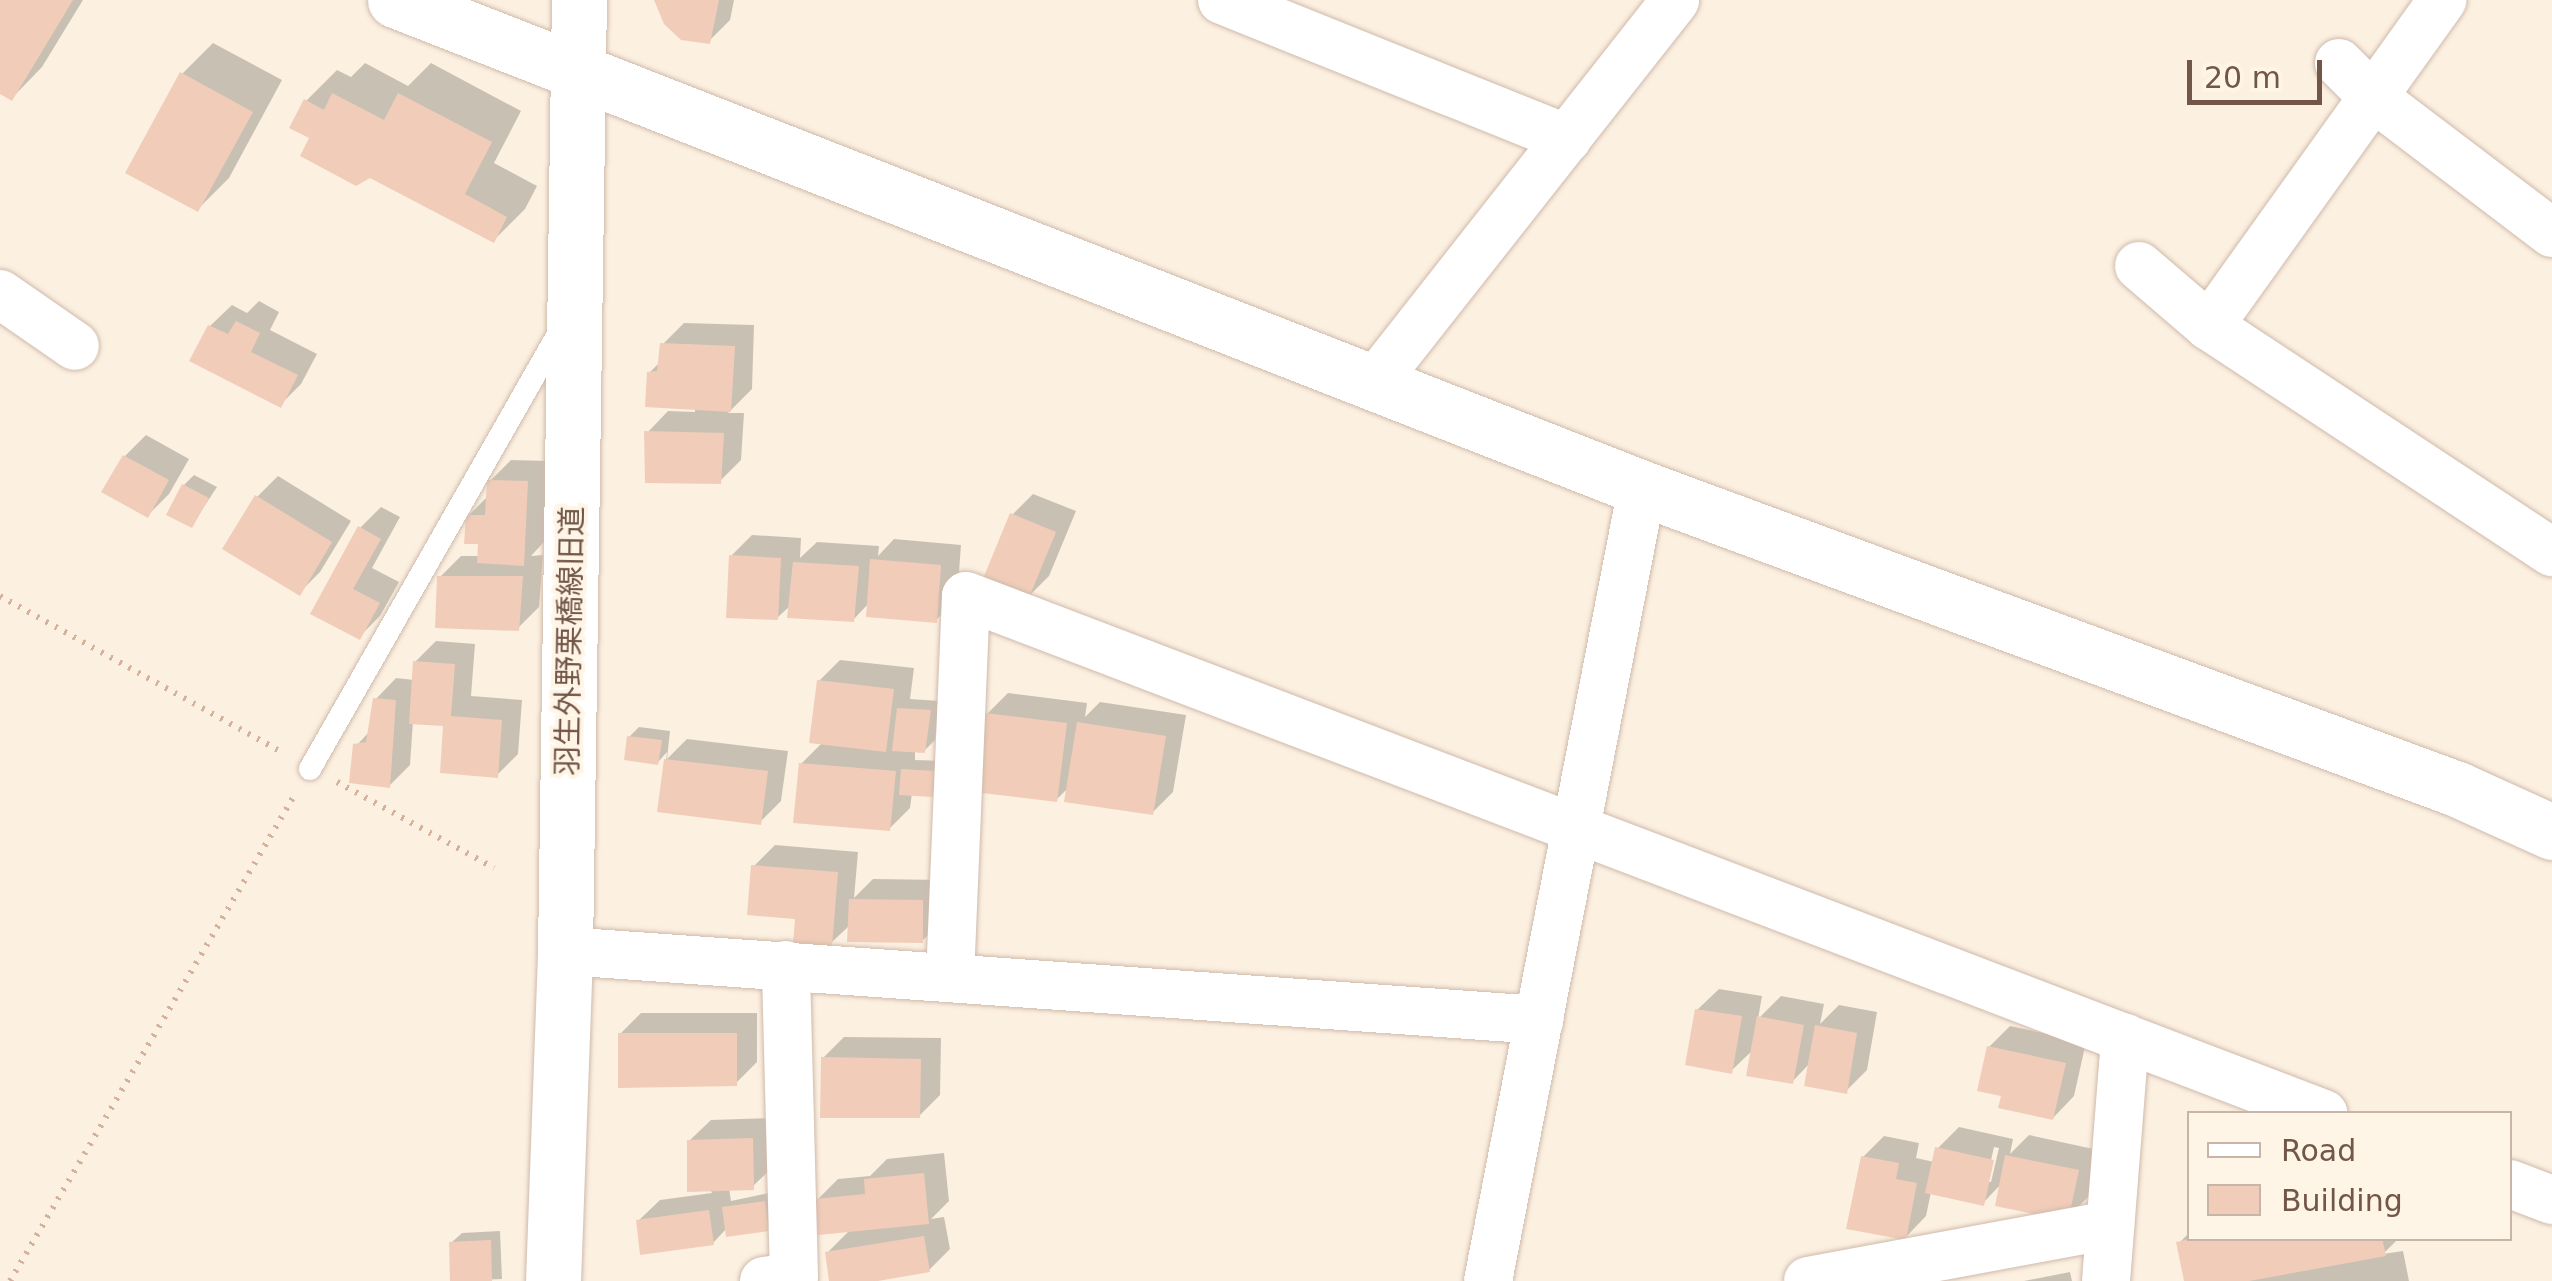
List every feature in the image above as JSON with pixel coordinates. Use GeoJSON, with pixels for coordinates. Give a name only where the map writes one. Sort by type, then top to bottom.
{"type":"FeatureCollection","features":[{"type":"Feature","properties":{"kind":"street"},"geometry":{"type":"LineString","coordinates":[[396,0],[1642,488],[2457,789],[2552,832]]}},
{"type":"Feature","properties":{"kind":"street","name":"羽生外野栗橋線旧道"},"geometry":{"type":"LineString","coordinates":[[552,1281],[565,951],[579,0]]}},
{"type":"Feature","properties":{"kind":"street"},"geometry":{"type":"LineString","coordinates":[[1222,0],[1290,12],[1567,139]]}},
{"type":"Feature","properties":{"kind":"street"},"geometry":{"type":"LineString","coordinates":[[1374,383],[1675,0]]}},
{"type":"Feature","properties":{"kind":"street"},"geometry":{"type":"LineString","coordinates":[[2209,326],[2442,0]]}},
{"type":"Feature","properties":{"kind":"street"},"geometry":{"type":"LineString","coordinates":[[2339,64],[2374,97],[2552,234]]}},
{"type":"Feature","properties":{"kind":"street"},"geometry":{"type":"LineString","coordinates":[[2139,266],[2209,326],[2552,552]]}},
{"type":"Feature","properties":{"kind":"street"},"geometry":{"type":"LineString","coordinates":[[0,294],[75,346]]}},
{"type":"Feature","properties":{"kind":"street"},"geometry":{"type":"LineString","coordinates":[[1488,1281],[1642,488]]}},
{"type":"Feature","properties":{"kind":"street"},"geometry":{"type":"LineString","coordinates":[[950,978],[966,596],[2316,1111]]}},
{"type":"Feature","properties":{"kind":"street"},"geometry":{"type":"LineString","coordinates":[[565,951],[1540,1020]]}},
{"type":"Feature","properties":{"kind":"street"},"geometry":{"type":"LineString","coordinates":[[764,1281],[794,1277],[786,965]]}},
{"type":"Feature","properties":{"kind":"street"},"geometry":{"type":"LineString","coordinates":[[2106,1281],[2126,1038]]}},
{"type":"Feature","properties":{"kind":"street"},"geometry":{"type":"LineString","coordinates":[[2512,1185],[2552,1200]]}},
{"type":"Feature","properties":{"kind":"street"},"geometry":{"type":"LineString","coordinates":[[1808,1281],[2110,1225]]}},
{"type":"Feature","properties":{"kind":"lane"},"geometry":{"type":"LineString","coordinates":[[317,772],[576,304]]}},
{"type":"Feature","properties":{"kind":"path"},"geometry":{"type":"LineString","coordinates":[[0,596],[290,756]]}},
{"type":"Feature","properties":{"kind":"path"},"geometry":{"type":"LineString","coordinates":[[10,1281],[317,772],[494,868]]}},
{"type":"Feature","properties":{"kind":"building"},"geometry":{"type":"Polygon","coordinates":[[[0,0],[73,0],[12,101],[0,94],[0,0]]]}},
{"type":"Feature","properties":{"kind":"building"},"geometry":{"type":"Polygon","coordinates":[[[654,0],[719,0],[710,44],[681,40],[664,24],[654,0]]]}},
{"type":"Feature","properties":{"kind":"building"},"geometry":{"type":"Polygon","coordinates":[[[180,72],[253,112],[198,212],[125,173],[180,72]]]}},
{"type":"Feature","properties":{"kind":"building"},"geometry":{"type":"Polygon","coordinates":[[[332,93],[384,120],[398,93],[492,142],[465,194],[507,217],[494,243],[370,178],[356,186],[300,156],[309,138],[289,128],[304,99],[324,110],[332,93]]]}},
{"type":"Feature","properties":{"kind":"building"},"geometry":{"type":"Polygon","coordinates":[[[236,321],[260,333],[251,352],[298,375],[281,408],[189,361],[208,325],[228,334],[236,321]]]}},
{"type":"Feature","properties":{"kind":"building"},"geometry":{"type":"Polygon","coordinates":[[[660,343],[735,346],[731,412],[645,407],[647,372],[657,371],[660,343]]]}},
{"type":"Feature","properties":{"kind":"building"},"geometry":{"type":"Polygon","coordinates":[[[644,431],[724,433],[721,484],[645,483],[644,431]]]}},
{"type":"Feature","properties":{"kind":"building"},"geometry":{"type":"Polygon","coordinates":[[[123,455],[169,480],[148,518],[101,492],[123,455]]]}},
{"type":"Feature","properties":{"kind":"building"},"geometry":{"type":"Polygon","coordinates":[[[487,480],[528,481],[524,566],[477,563],[478,544],[464,544],[466,515],[485,515],[487,480]]]}},
{"type":"Feature","properties":{"kind":"building"},"geometry":{"type":"Polygon","coordinates":[[[182,484],[209,498],[192,528],[166,515],[182,484]]]}},
{"type":"Feature","properties":{"kind":"building"},"geometry":{"type":"Polygon","coordinates":[[[255,495],[332,542],[300,596],[222,549],[255,495]]]}},
{"type":"Feature","properties":{"kind":"building"},"geometry":{"type":"Polygon","coordinates":[[[1010,513],[1056,532],[1028,600],[982,581],[1010,513]]]}},
{"type":"Feature","properties":{"kind":"building"},"geometry":{"type":"Polygon","coordinates":[[[358,526],[381,539],[353,589],[380,603],[360,640],[310,614],[358,526]]]}},
{"type":"Feature","properties":{"kind":"building"},"geometry":{"type":"Polygon","coordinates":[[[729,555],[781,558],[778,620],[726,618],[729,555]]]}},
{"type":"Feature","properties":{"kind":"building"},"geometry":{"type":"Polygon","coordinates":[[[870,559],[941,565],[937,623],[866,617],[870,559]]]}},
{"type":"Feature","properties":{"kind":"building"},"geometry":{"type":"Polygon","coordinates":[[[793,562],[859,566],[854,622],[787,618],[793,562]]]}},
{"type":"Feature","properties":{"kind":"building"},"geometry":{"type":"Polygon","coordinates":[[[437,576],[523,576],[519,631],[435,628],[437,576]]]}},
{"type":"Feature","properties":{"kind":"building"},"geometry":{"type":"Polygon","coordinates":[[[413,661],[455,664],[451,716],[502,720],[498,778],[440,773],[443,726],[409,724],[413,661]]]}},
{"type":"Feature","properties":{"kind":"building"},"geometry":{"type":"Polygon","coordinates":[[[817,680],[894,689],[886,752],[809,743],[817,680]]]}},
{"type":"Feature","properties":{"kind":"building"},"geometry":{"type":"Polygon","coordinates":[[[373,698],[396,700],[390,788],[349,783],[353,744],[366,742],[373,698]]]}},
{"type":"Feature","properties":{"kind":"building"},"geometry":{"type":"Polygon","coordinates":[[[897,708],[931,710],[925,753],[892,751],[897,708]]]}},
{"type":"Feature","properties":{"kind":"building"},"geometry":{"type":"Polygon","coordinates":[[[985,713],[1067,723],[1057,802],[974,792],[985,713]]]}},
{"type":"Feature","properties":{"kind":"building"},"geometry":{"type":"Polygon","coordinates":[[[1077,722],[1166,736],[1153,815],[1064,802],[1077,722]]]}},
{"type":"Feature","properties":{"kind":"building"},"geometry":{"type":"Polygon","coordinates":[[[627,736],[662,740],[658,765],[624,760],[627,736]]]}},
{"type":"Feature","properties":{"kind":"building"},"geometry":{"type":"Polygon","coordinates":[[[664,759],[768,771],[761,825],[657,812],[664,759]]]}},
{"type":"Feature","properties":{"kind":"building"},"geometry":{"type":"Polygon","coordinates":[[[799,763],[896,771],[890,831],[793,823],[799,763]]]}},
{"type":"Feature","properties":{"kind":"building"},"geometry":{"type":"Polygon","coordinates":[[[901,769],[935,771],[933,797],[899,795],[901,769]]]}},
{"type":"Feature","properties":{"kind":"building"},"geometry":{"type":"Polygon","coordinates":[[[751,865],[838,872],[832,946],[793,943],[795,919],[747,915],[751,865]]]}},
{"type":"Feature","properties":{"kind":"building"},"geometry":{"type":"Polygon","coordinates":[[[849,899],[923,900],[923,943],[847,942],[849,899]]]}},
{"type":"Feature","properties":{"kind":"building"},"geometry":{"type":"Polygon","coordinates":[[[1695,1009],[1742,1016],[1732,1074],[1685,1065],[1695,1009]]]}},
{"type":"Feature","properties":{"kind":"building"},"geometry":{"type":"Polygon","coordinates":[[[1757,1016],[1804,1025],[1793,1084],[1746,1076],[1757,1016]]]}},
{"type":"Feature","properties":{"kind":"building"},"geometry":{"type":"Polygon","coordinates":[[[1815,1025],[1857,1033],[1847,1094],[1804,1086],[1815,1025]]]}},
{"type":"Feature","properties":{"kind":"building"},"geometry":{"type":"Polygon","coordinates":[[[618,1033],[737,1033],[737,1086],[618,1088],[618,1033]]]}},
{"type":"Feature","properties":{"kind":"building"},"geometry":{"type":"Polygon","coordinates":[[[1987,1046],[2066,1063],[2053,1120],[1998,1108],[2001,1096],[1977,1091],[1987,1046]]]}},
{"type":"Feature","properties":{"kind":"building"},"geometry":{"type":"Polygon","coordinates":[[[821,1057],[921,1059],[920,1118],[820,1118],[821,1057]]]}},
{"type":"Feature","properties":{"kind":"building"},"geometry":{"type":"Polygon","coordinates":[[[753,1138],[754,1190],[687,1192],[687,1140],[753,1138]]]}},
{"type":"Feature","properties":{"kind":"building"},"geometry":{"type":"Polygon","coordinates":[[[1935,1147],[1994,1160],[1984,1206],[1925,1193],[1935,1147]]]}},
{"type":"Feature","properties":{"kind":"building"},"geometry":{"type":"Polygon","coordinates":[[[2005,1155],[2079,1170],[2068,1221],[1995,1206],[2005,1155]]]}},
{"type":"Feature","properties":{"kind":"building"},"geometry":{"type":"Polygon","coordinates":[[[1861,1156],[1899,1163],[1896,1179],[1917,1183],[1906,1240],[1846,1229],[1861,1156]]]}},
{"type":"Feature","properties":{"kind":"building"},"geometry":{"type":"Polygon","coordinates":[[[924,1173],[929,1224],[818,1235],[815,1199],[865,1194],[864,1179],[924,1173]]]}},
{"type":"Feature","properties":{"kind":"building"},"geometry":{"type":"Polygon","coordinates":[[[765,1201],[769,1231],[726,1237],[722,1207],[765,1201]]]}},
{"type":"Feature","properties":{"kind":"building"},"geometry":{"type":"Polygon","coordinates":[[[709,1210],[714,1245],[640,1255],[636,1220],[709,1210]]]}},
{"type":"Feature","properties":{"kind":"building"},"geometry":{"type":"Polygon","coordinates":[[[924,1236],[930,1272],[878,1281],[829,1281],[825,1252],[924,1236]]]}},
{"type":"Feature","properties":{"kind":"building"},"geometry":{"type":"Polygon","coordinates":[[[491,1240],[492,1281],[450,1281],[449,1242],[491,1240]]]}},
{"type":"Feature","properties":{"kind":"building"},"geometry":{"type":"Polygon","coordinates":[[[2383,1241],[2386,1256],[2249,1281],[2184,1281],[2176,1242],[2383,1241]]]}}]}
